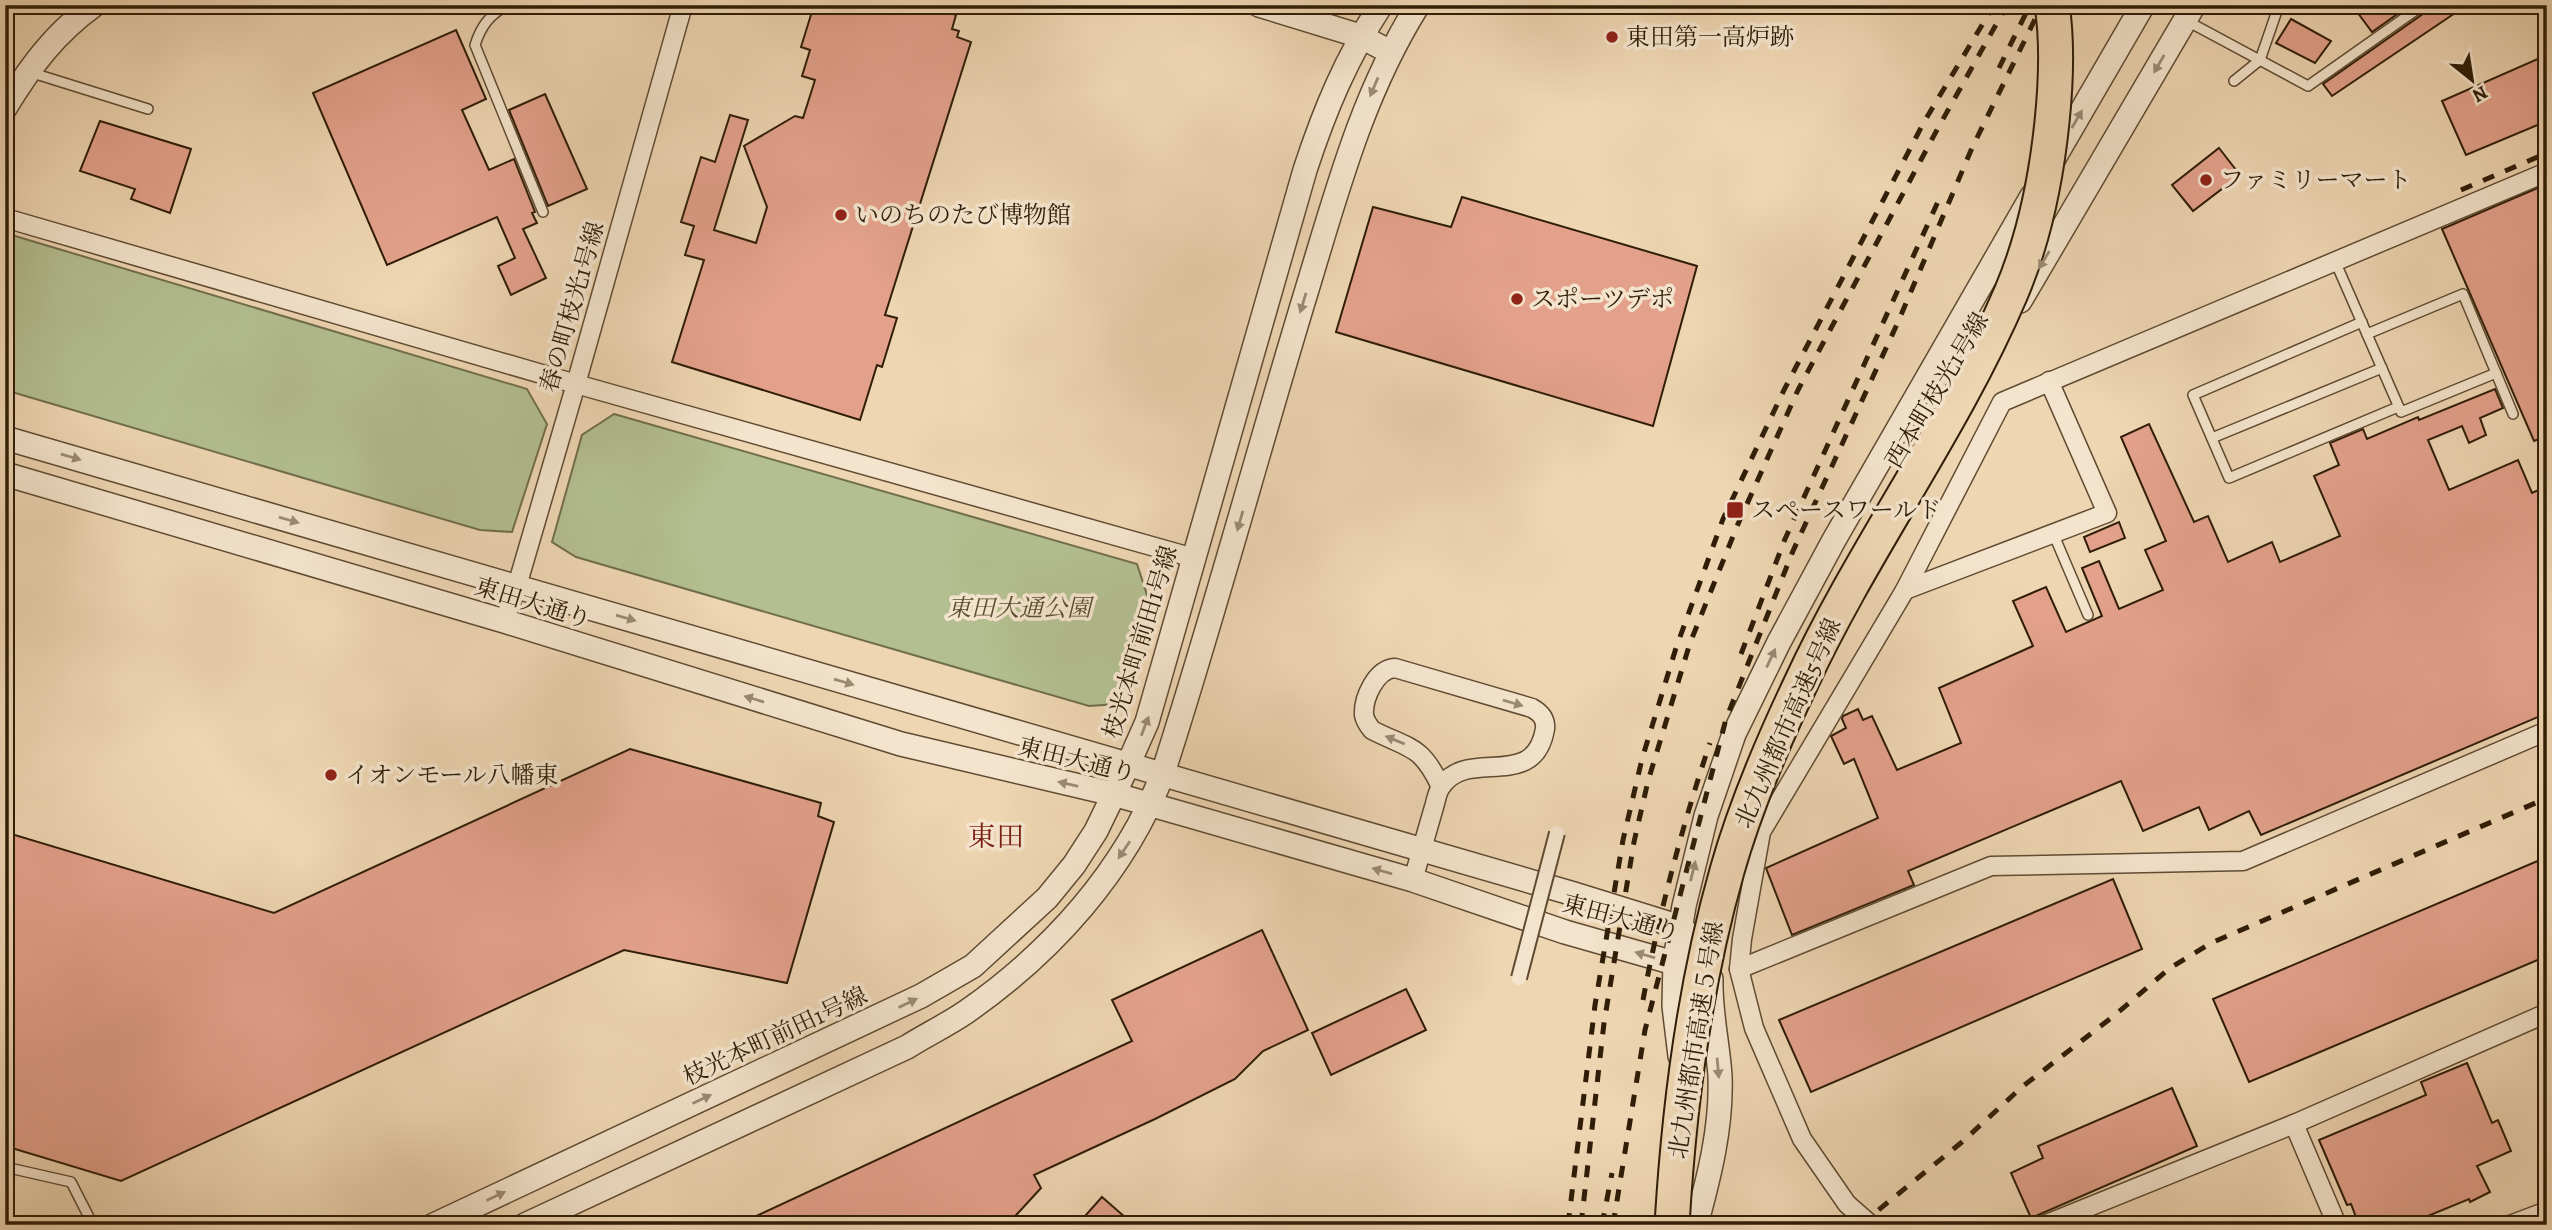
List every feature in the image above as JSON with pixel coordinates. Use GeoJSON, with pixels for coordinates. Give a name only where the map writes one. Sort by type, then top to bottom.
{"type":"FeatureCollection","features":[{"type":"Feature","properties":{"kind":"highway","name":"北九州都市高速5号線"},"geometry":{"type":"LineString","coordinates":[[1672,1225],[1683,1098],[1695,1017],[1727,870],[1752,796],[1800,684],[1828,627],[1935,439],[1970,365],[2011,256],[2024,199],[2030,152],[2036,58],[2034,5]]}},
{"type":"Feature","properties":{"kind":"highway"},"geometry":{"type":"LineString","coordinates":[[1935,439],[2011,292],[2040,199],[2052,119],[2056,55],[2052,5]]}},
{"type":"Feature","properties":{"kind":"street"},"geometry":{"type":"LineString","coordinates":[[5,108],[30,67],[74,20],[94,5]]}},
{"type":"Feature","properties":{"kind":"street","name":"春の町枝光1号線"},"geometry":{"type":"LineString","coordinates":[[504,621],[517,586],[576,384],[683,5]]}},
{"type":"Feature","properties":{"kind":"street"},"geometry":{"type":"LineString","coordinates":[[1259,5],[1360,36],[1390,52]]}},
{"type":"Feature","properties":{"kind":"street","name":"枝光本町前田1号線"},"geometry":{"type":"LineString","coordinates":[[434,1225],[921,996],[973,966],[1047,898],[1067,873],[1096,831],[1147,722],[1305,170],[1323,116],[1360,36],[1381,5]]}},
{"type":"Feature","properties":{"kind":"street"},"geometry":{"type":"LineString","coordinates":[[525,1225],[907,1047],[966,1012],[1030,961],[1068,924],[1098,888],[1133,837],[1150,806],[1163,773],[1228,565],[1284,366],[1357,127],[1390,52],[1418,5]]}},
{"type":"Feature","properties":{"kind":"street","name":"西本町枝光1号線"},"geometry":{"type":"LineString","coordinates":[[1659,1225],[1676,1190],[1689,1138],[1674,1006],[1674,963],[1706,816],[1734,734],[1779,642],[1855,505],[2143,5]]}},
{"type":"Feature","properties":{"kind":"street","name":"西本町枝光1号線"},"geometry":{"type":"LineString","coordinates":[[1696,1225],[1710,1174],[1718,1121],[1720,1077],[1710,987],[1711,954],[1732,858],[1760,779],[1850,589],[2190,13]]}},
{"type":"Feature","properties":{"kind":"street"},"geometry":{"type":"LineString","coordinates":[[1871,1225],[1847,1204],[1802,1139],[1754,1028],[1739,969],[1761,832],[1905,590],[2002,402],[2547,172]]}},
{"type":"Feature","properties":{"kind":"street"},"geometry":{"type":"LineString","coordinates":[[5,218],[576,384],[1194,558]]}},
{"type":"Feature","properties":{"kind":"street"},"geometry":{"type":"LineString","coordinates":[[1905,590],[2107,513],[2049,381]]}},
{"type":"Feature","properties":{"kind":"street","name":"東田大通り"},"geometry":{"type":"LineString","coordinates":[[5,439],[1422,849],[1680,927],[1711,954]]}},
{"type":"Feature","properties":{"kind":"street","name":"東田大通り"},"geometry":{"type":"LineString","coordinates":[[5,474],[504,621],[901,744],[1113,794],[1413,880],[1565,932],[1674,963],[1711,954]]}},
{"type":"Feature","properties":{"kind":"street"},"geometry":{"type":"LineString","coordinates":[[1413,880],[1441,786],[1457,774],[1473,768],[1510,767],[1529,759],[1536,752],[1545,728],[1543,716],[1532,708],[1388,668],[1373,682],[1364,712],[1367,724],[1372,730],[1417,751],[1427,760],[1441,786]]}},
{"type":"Feature","properties":{"kind":"street"},"geometry":{"type":"LineString","coordinates":[[1739,969],[1991,866],[2243,861],[2547,731]]}},
{"type":"Feature","properties":{"kind":"street"},"geometry":{"type":"LineString","coordinates":[[1519,978],[1557,833]]}},
{"type":"Feature","properties":{"kind":"street"},"geometry":{"type":"LineString","coordinates":[[2044,1225],[2294,1124],[2547,1013]]}},
{"type":"Feature","properties":{"kind":"street"},"geometry":{"type":"LineString","coordinates":[[2294,1124],[2337,1225]]}},
{"type":"Feature","properties":{"kind":"street"},"geometry":{"type":"LineString","coordinates":[[2510,1225],[2547,1211]]}},
{"type":"Feature","properties":{"kind":"lane"},"geometry":{"type":"LineString","coordinates":[[508,5],[491,16],[480,29],[475,45],[543,212]]}},
{"type":"Feature","properties":{"kind":"lane"},"geometry":{"type":"LineString","coordinates":[[2264,5],[2270,5]]}},
{"type":"Feature","properties":{"kind":"lane"},"geometry":{"type":"LineString","coordinates":[[2234,81],[2260,60],[2279,5]]}},
{"type":"Feature","properties":{"kind":"lane"},"geometry":{"type":"LineString","coordinates":[[2190,13],[2260,60],[2308,86],[2423,5]]}},
{"type":"Feature","properties":{"kind":"lane"},"geometry":{"type":"LineString","coordinates":[[30,67],[39,75],[148,109]]}},
{"type":"Feature","properties":{"kind":"lane"},"geometry":{"type":"LineString","coordinates":[[2335,261],[2401,412],[2496,373]]}},
{"type":"Feature","properties":{"kind":"lane"},"geometry":{"type":"LineString","coordinates":[[2367,334],[2463,294],[2513,414]]}},
{"type":"Feature","properties":{"kind":"lane"},"geometry":{"type":"LineString","coordinates":[[2361,322],[2193,394],[2228,478],[2398,407]]}},
{"type":"Feature","properties":{"kind":"lane"},"geometry":{"type":"LineString","coordinates":[[2212,438],[2382,368]]}},
{"type":"Feature","properties":{"kind":"lane"},"geometry":{"type":"LineString","coordinates":[[2053,533],[2088,615]]}},
{"type":"Feature","properties":{"kind":"lane"},"geometry":{"type":"LineString","coordinates":[[5,1167],[71,1182],[93,1225]]}},
{"type":"Feature","properties":{"kind":"green space"},"geometry":{"type":"Polygon","coordinates":[[[5,233],[527,389],[547,424],[512,532],[480,530],[5,390],[5,233]]]}},
{"type":"Feature","properties":{"kind":"green space","name":"東田大通公園"},"geometry":{"type":"Polygon","coordinates":[[[614,414],[1137,564],[1148,598],[1118,704],[1089,706],[576,557],[552,542],[582,435],[614,414]]]}},
{"type":"Feature","properties":{"kind":"building","name":"いのちのたび博物館"},"geometry":{"type":"Polygon","coordinates":[[[814,5],[944,5],[943,10],[956,15],[952,29],[959,31],[957,37],[971,42],[885,315],[897,318],[882,367],[877,365],[860,420],[672,362],[704,260],[685,255],[694,226],[681,222],[701,157],[715,162],[730,115],[748,120],[714,230],[756,243],[767,207],[744,146],[795,116],[803,118],[815,80],[802,76],[810,50],[801,47],[814,5]]]}},
{"type":"Feature","properties":{"kind":"building"},"geometry":{"type":"Polygon","coordinates":[[[2352,5],[2410,5],[2372,32],[2352,5]]]}},
{"type":"Feature","properties":{"kind":"building"},"geometry":{"type":"Polygon","coordinates":[[[2430,5],[2467,5],[2332,96],[2323,84],[2427,11],[2430,5]]]}},
{"type":"Feature","properties":{"kind":"building"},"geometry":{"type":"Polygon","coordinates":[[[2291,19],[2331,41],[2315,63],[2276,43],[2291,19]]]}},
{"type":"Feature","properties":{"kind":"building"},"geometry":{"type":"Polygon","coordinates":[[[456,30],[486,99],[462,110],[489,170],[514,159],[535,212],[532,213],[537,223],[523,229],[546,278],[511,295],[498,266],[515,258],[497,217],[387,265],[313,93],[456,30]]]}},
{"type":"Feature","properties":{"kind":"building"},"geometry":{"type":"Polygon","coordinates":[[[2547,55],[2547,121],[2466,155],[2442,101],[2547,55]]]}},
{"type":"Feature","properties":{"kind":"building"},"geometry":{"type":"Polygon","coordinates":[[[545,94],[587,189],[548,206],[509,110],[545,94]]]}},
{"type":"Feature","properties":{"kind":"building"},"geometry":{"type":"Polygon","coordinates":[[[100,121],[191,149],[170,213],[131,199],[135,189],[80,171],[100,121]]]}},
{"type":"Feature","properties":{"kind":"building","name":"ファミリーマート"},"geometry":{"type":"Polygon","coordinates":[[[2219,148],[2240,175],[2193,211],[2172,185],[2219,148]]]}},
{"type":"Feature","properties":{"kind":"building"},"geometry":{"type":"Polygon","coordinates":[[[2547,184],[2547,436],[2534,441],[2442,229],[2547,184]]]}},
{"type":"Feature","properties":{"kind":"building","name":"スポーツデポ"},"geometry":{"type":"Polygon","coordinates":[[[1462,197],[1697,266],[1653,426],[1336,332],[1373,207],[1451,227],[1462,197]]]}},
{"type":"Feature","properties":{"kind":"building"},"geometry":{"type":"Polygon","coordinates":[[[2495,389],[2503,408],[2480,418],[2486,435],[2469,443],[2462,426],[2428,440],[2449,490],[2518,460],[2532,493],[2547,486],[2547,698],[2540,701],[2545,714],[2261,835],[2249,811],[2209,830],[2199,807],[2143,831],[2121,781],[1908,871],[1914,885],[1792,935],[1766,868],[1878,818],[1854,759],[1844,764],[1831,736],[1846,728],[1843,716],[1858,709],[1863,720],[1872,716],[1897,770],[1961,743],[1939,688],[2033,646],[2013,601],[2046,587],[2066,632],[2102,616],[2082,568],[2099,561],[2119,609],[2163,590],[2145,550],[2166,541],[2121,437],[2149,424],[2194,522],[2208,516],[2228,562],[2272,542],[2280,562],[2340,536],[2314,476],[2339,465],[2330,443],[2363,429],[2367,439],[2495,389]]]}},
{"type":"Feature","properties":{"kind":"building"},"geometry":{"type":"Polygon","coordinates":[[[2119,522],[2125,538],[2090,552],[2084,537],[2119,522]]]}},
{"type":"Feature","properties":{"kind":"building"},"geometry":{"type":"Polygon","coordinates":[[[630,749],[821,803],[818,816],[834,822],[787,983],[624,950],[121,1181],[5,1146],[5,832],[274,913],[630,749]]]}},
{"type":"Feature","properties":{"kind":"building"},"geometry":{"type":"Polygon","coordinates":[[[2547,857],[2547,956],[2249,1082],[2213,999],[2547,857]]]}},
{"type":"Feature","properties":{"kind":"building"},"geometry":{"type":"Polygon","coordinates":[[[2113,879],[2142,949],[1811,1092],[1779,1020],[2113,879]]]}},
{"type":"Feature","properties":{"kind":"building"},"geometry":{"type":"Polygon","coordinates":[[[1262,930],[1308,1030],[1263,1051],[1235,1079],[1034,1175],[1041,1188],[1007,1225],[737,1225],[1132,1041],[1112,1000],[1262,930]]]}},
{"type":"Feature","properties":{"kind":"building"},"geometry":{"type":"Polygon","coordinates":[[[1406,989],[1426,1030],[1331,1075],[1312,1033],[1406,989]]]}},
{"type":"Feature","properties":{"kind":"building"},"geometry":{"type":"Polygon","coordinates":[[[2467,1063],[2492,1123],[2498,1120],[2511,1151],[2477,1166],[2490,1192],[2406,1225],[2359,1225],[2351,1204],[2347,1205],[2319,1140],[2426,1095],[2421,1082],[2467,1063]]]}},
{"type":"Feature","properties":{"kind":"building"},"geometry":{"type":"Polygon","coordinates":[[[2172,1088],[2197,1146],[2031,1218],[2011,1173],[2043,1158],[2038,1146],[2172,1088]]]}},
{"type":"Feature","properties":{"kind":"building"},"geometry":{"type":"Polygon","coordinates":[[[1102,1197],[1134,1225],[1077,1225],[1102,1197]]]}},
{"type":"Feature","properties":{"kind":"railway"},"geometry":{"type":"LineString","coordinates":[[1568,1225],[1595,1005],[1623,840],[1642,759],[1676,648],[1723,519],[1784,390],[1924,122],[1994,5]]}},
{"type":"Feature","properties":{"kind":"railway"},"geometry":{"type":"LineString","coordinates":[[1581,1225],[1604,1023],[1634,842],[1648,781],[1690,643],[1738,524],[1798,390],[2007,5]]}},
{"type":"Feature","properties":{"kind":"railway"},"geometry":{"type":"LineString","coordinates":[[1999,68],[2030,5]]}},
{"type":"Feature","properties":{"kind":"railway"},"geometry":{"type":"LineString","coordinates":[[1613,1225],[1645,1030],[1726,719],[1793,551],[1898,322],[1972,148],[2042,5]]}},
{"type":"Feature","properties":{"kind":"railway"},"geometry":{"type":"LineString","coordinates":[[2461,190],[2547,153]]}},
{"type":"Feature","properties":{"kind":"railway"},"geometry":{"type":"LineString","coordinates":[[1741,654],[1785,539],[1941,195]]}},
{"type":"Feature","properties":{"kind":"railway"},"geometry":{"type":"LineString","coordinates":[[1643,1000],[1672,870],[1710,743]]}},
{"type":"Feature","properties":{"kind":"railway"},"geometry":{"type":"LineString","coordinates":[[1860,1225],[1962,1142],[2022,1087],[2115,1015],[2170,968],[2211,943],[2547,798]]}},
{"type":"Feature","properties":{"kind":"railway"},"geometry":{"type":"LineString","coordinates":[[1602,1225],[1612,1173]]}},
{"type":"Feature","properties":{"kind":"place","name":"東田第一高炉跡"},"geometry":{"type":"Point","coordinates":[1612,37]}},
{"type":"Feature","properties":{"kind":"place","name":"ファミリーマート"},"geometry":{"type":"Point","coordinates":[2206,180]}},
{"type":"Feature","properties":{"kind":"place","name":"いのちのたび博物館"},"geometry":{"type":"Point","coordinates":[841,215]}},
{"type":"Feature","properties":{"kind":"place","name":"スポーツデポ"},"geometry":{"type":"Point","coordinates":[1517,299]}},
{"type":"Feature","properties":{"kind":"place","name":"スペースワールド"},"geometry":{"type":"Point","coordinates":[1735,510]}},
{"type":"Feature","properties":{"kind":"place","name":"イオンモール八幡東"},"geometry":{"type":"Point","coordinates":[331,775]}},
{"type":"Feature","properties":{"kind":"district","name":"東田"},"geometry":{"type":"Point","coordinates":[996,836]}}]}
